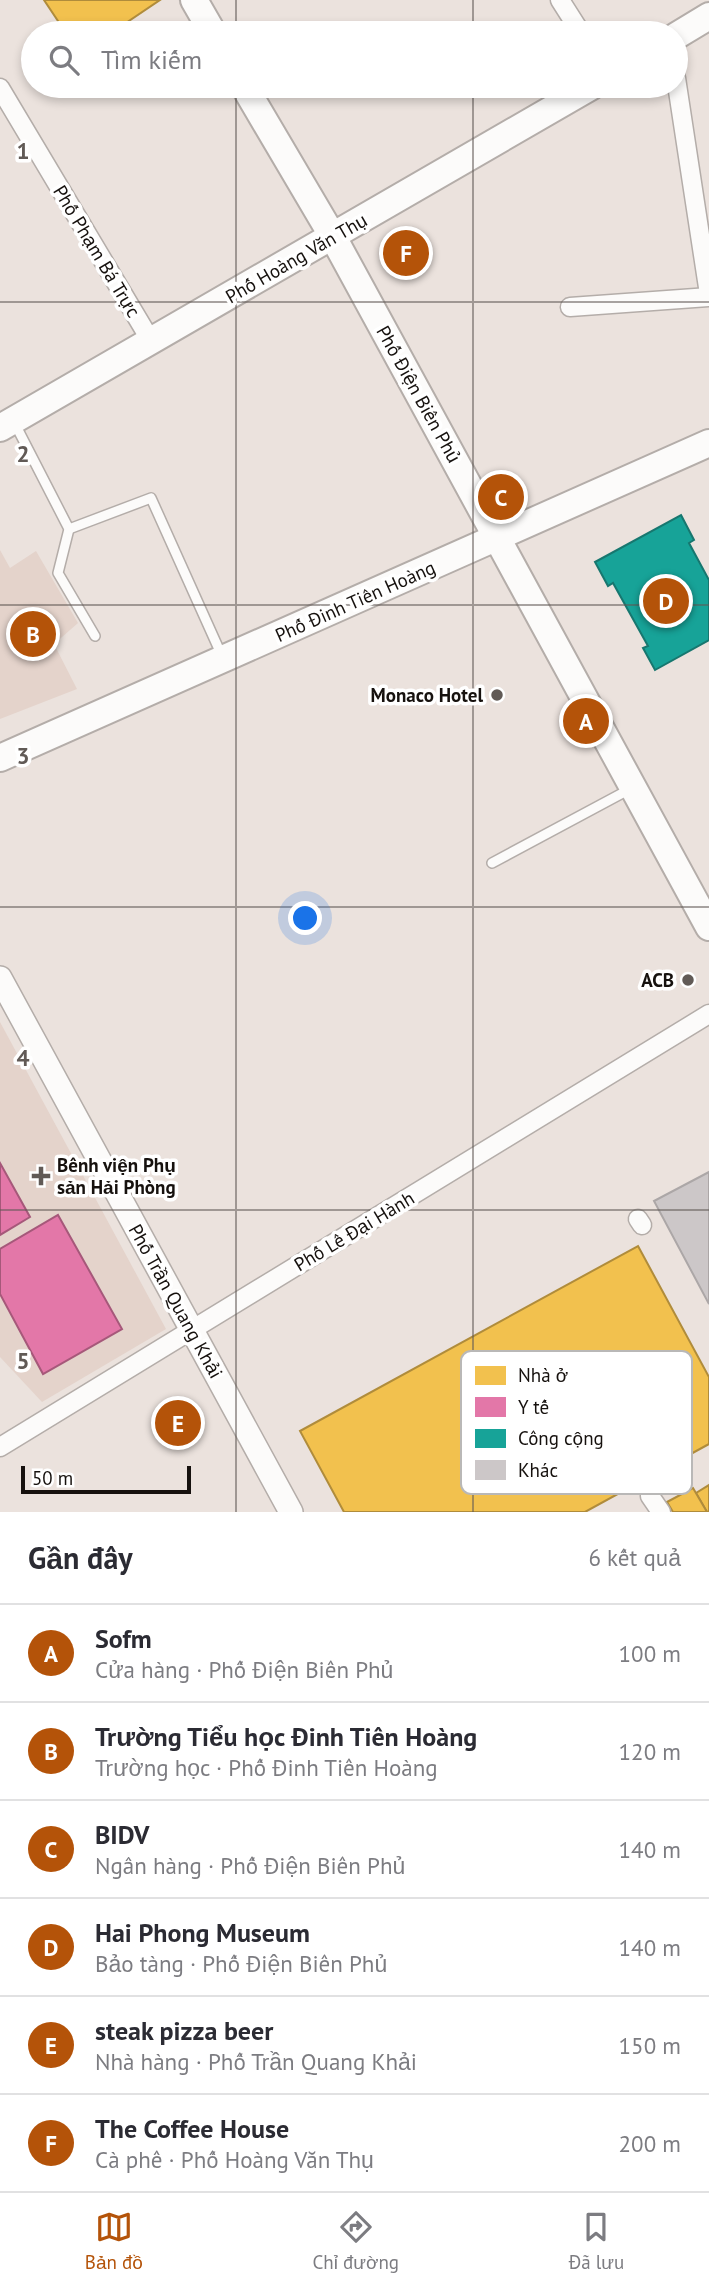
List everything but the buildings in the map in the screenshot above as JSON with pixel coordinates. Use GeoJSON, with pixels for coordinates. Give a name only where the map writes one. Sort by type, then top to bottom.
{"type":"FeatureCollection","features":[{"type":"Feature","properties":{"kind":"main road"},"geometry":{"type":"LineString","coordinates":[[194,0],[206,21]]}},
{"type":"Feature","properties":{"kind":"main road"},"geometry":{"type":"LineString","coordinates":[[688,29],[709,16]]}},
{"type":"Feature","properties":{"kind":"main road","name":"Phố Điện Biên Phủ"},"geometry":{"type":"LineString","coordinates":[[251,98],[333,237],[709,927]]}},
{"type":"Feature","properties":{"kind":"main road","name":"Phố Hoàng Văn Thụ"},"geometry":{"type":"LineString","coordinates":[[7,425],[571,98]]}},
{"type":"Feature","properties":{"kind":"main road","name":"Phố Đinh Tiên Hoàng"},"geometry":{"type":"LineString","coordinates":[[0,758],[709,443]]}},
{"type":"Feature","properties":{"kind":"street"},"geometry":{"type":"LineString","coordinates":[[560,0],[573,21]]}},
{"type":"Feature","properties":{"kind":"street","name":"Phố Phạm Bá Trực"},"geometry":{"type":"LineString","coordinates":[[0,89],[151,341]]}},
{"type":"Feature","properties":{"kind":"street"},"geometry":{"type":"LineString","coordinates":[[570,307],[709,296],[702,203],[680,98]]}},
{"type":"Feature","properties":{"kind":"street","name":"Phố Trần Quang Khải"},"geometry":{"type":"LineString","coordinates":[[0,978],[291,1512]]}},
{"type":"Feature","properties":{"kind":"street","name":"Phố Lê Đại Hành"},"geometry":{"type":"LineString","coordinates":[[0,1447],[709,1014]]}},
{"type":"Feature","properties":{"kind":"street"},"geometry":{"type":"LineString","coordinates":[[650,1496],[661,1512]]}},
{"type":"Feature","properties":{"kind":"lane"},"geometry":{"type":"LineString","coordinates":[[7,425],[69,529],[58,573],[94,636]]}},
{"type":"Feature","properties":{"kind":"lane"},"geometry":{"type":"LineString","coordinates":[[69,529],[150,498],[224,659]]}},
{"type":"Feature","properties":{"kind":"lane"},"geometry":{"type":"LineString","coordinates":[[492,863],[633,788]]}},
{"type":"Feature","properties":{"kind":"shaded area"},"geometry":{"type":"Polygon","coordinates":[[[0,550],[10,568],[36,551],[78,623],[54,644],[77,689],[0,719],[0,550]]]}},
{"type":"Feature","properties":{"kind":"shaded area","name":"Bênh viện Phụ sản Hải Phòng"},"geometry":{"type":"Polygon","coordinates":[[[0,1022],[166,1329],[42,1402],[0,1357],[0,1022]]]}},
{"type":"Feature","properties":{"kind":"place","name":"The Coffee House"},"geometry":{"type":"Point","coordinates":[406,253]}},
{"type":"Feature","properties":{"kind":"place","name":"BIDV"},"geometry":{"type":"Point","coordinates":[501,497]}},
{"type":"Feature","properties":{"kind":"place","name":"Hai Phong Museum"},"geometry":{"type":"Point","coordinates":[666,601]}},
{"type":"Feature","properties":{"kind":"place","name":"Trường Tiểu học Đinh Tiên Hoàng"},"geometry":{"type":"Point","coordinates":[33,634]}},
{"type":"Feature","properties":{"kind":"place","name":"Monaco Hotel"},"geometry":{"type":"Point","coordinates":[497,695]}},
{"type":"Feature","properties":{"kind":"place","name":"Sofm"},"geometry":{"type":"Point","coordinates":[586,721]}},
{"type":"Feature","properties":{"kind":"place","name":"ACB"},"geometry":{"type":"Point","coordinates":[688,980]}},
{"type":"Feature","properties":{"kind":"place","name":"Bênh viện Phụ sản Hải Phòng"},"geometry":{"type":"Point","coordinates":[41,1176]}},
{"type":"Feature","properties":{"kind":"place","name":"steak pizza beer"},"geometry":{"type":"Point","coordinates":[178,1423]}}]}
